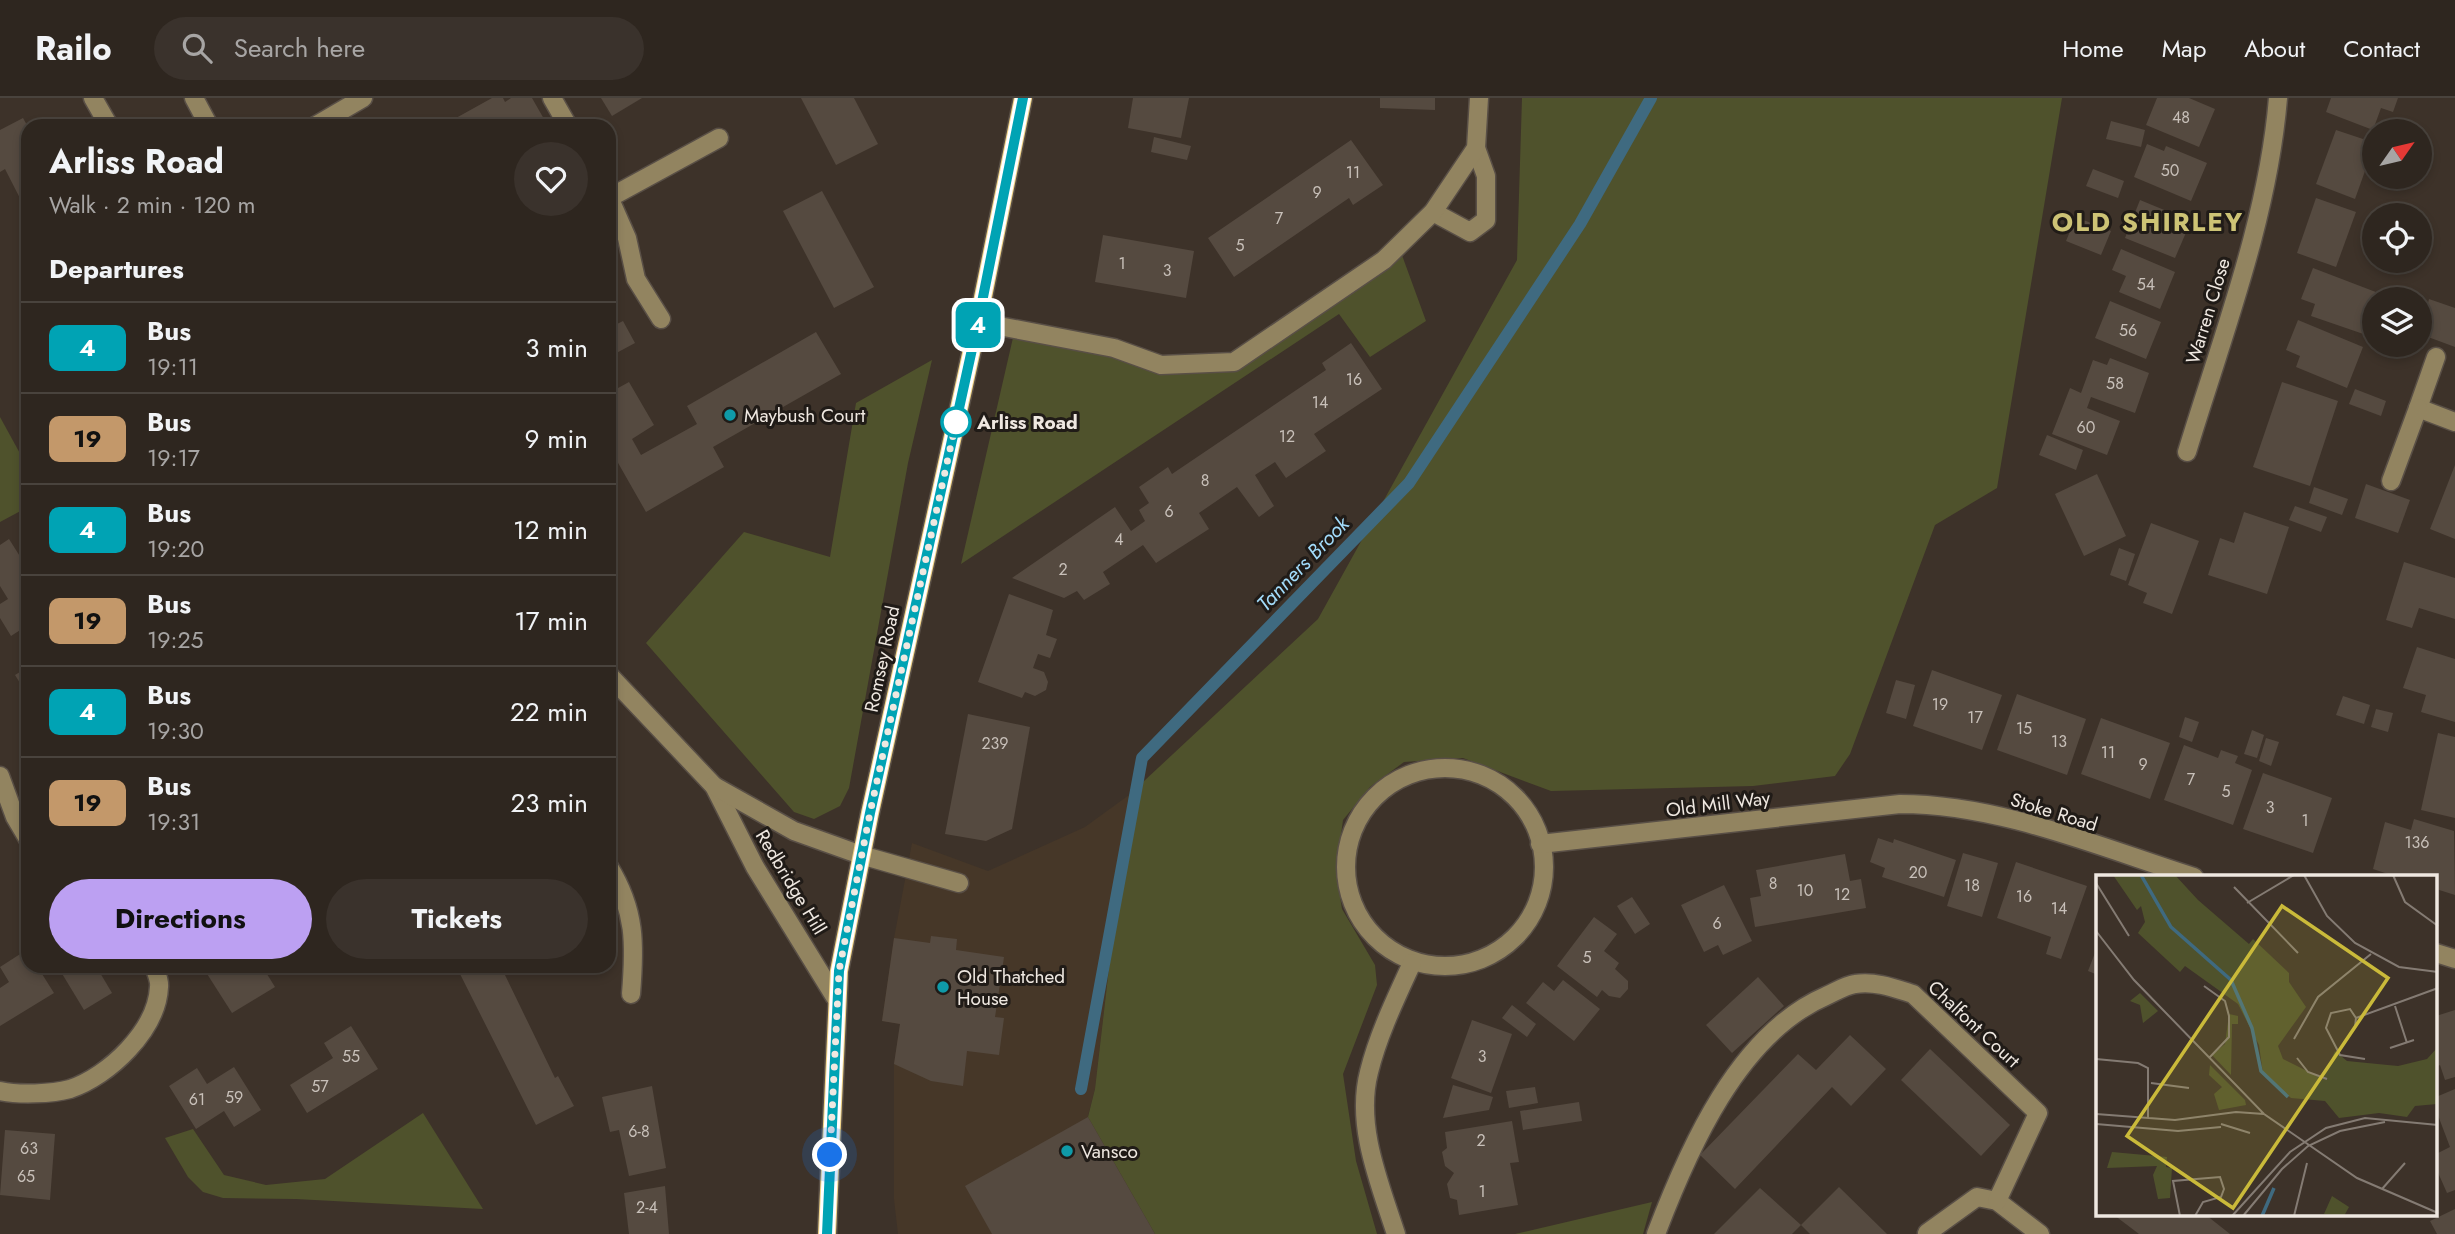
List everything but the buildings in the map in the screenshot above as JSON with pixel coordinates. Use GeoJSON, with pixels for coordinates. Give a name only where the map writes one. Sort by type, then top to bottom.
{"type":"FeatureCollection","features":[{"type":"Feature","properties":{"kind":"main road","name":"Romsey Road"},"geometry":{"type":"LineString","coordinates":[[827,1234],[835,997],[861,855],[978,322],[1023,98]]}},
{"type":"Feature","properties":{"kind":"street"},"geometry":{"type":"LineString","coordinates":[[93,98],[105,119]]}},
{"type":"Feature","properties":{"kind":"street"},"geometry":{"type":"LineString","coordinates":[[194,98],[205,119]]}},
{"type":"Feature","properties":{"kind":"street"},"geometry":{"type":"LineString","coordinates":[[327,119],[363,98]]}},
{"type":"Feature","properties":{"kind":"street"},"geometry":{"type":"LineString","coordinates":[[552,98],[564,119]]}},
{"type":"Feature","properties":{"kind":"street"},"geometry":{"type":"LineString","coordinates":[[1433,212],[1470,232],[1486,220],[1486,176],[1476,148],[1479,98]]}},
{"type":"Feature","properties":{"kind":"street","name":"Warren Close"},"geometry":{"type":"LineString","coordinates":[[2187,452],[2266,184],[2278,98]]}},
{"type":"Feature","properties":{"kind":"street"},"geometry":{"type":"LineString","coordinates":[[616,193],[719,138]]}},
{"type":"Feature","properties":{"kind":"street"},"geometry":{"type":"LineString","coordinates":[[978,322],[1114,348],[1161,366],[1234,362],[1384,260],[1433,212],[1476,148]]}},
{"type":"Feature","properties":{"kind":"street"},"geometry":{"type":"LineString","coordinates":[[616,213],[627,239],[636,279],[661,319]]}},
{"type":"Feature","properties":{"kind":"street"},"geometry":{"type":"LineString","coordinates":[[2391,481],[2436,357]]}},
{"type":"Feature","properties":{"kind":"street"},"geometry":{"type":"LineString","coordinates":[[2418,408],[2455,422]]}},
{"type":"Feature","properties":{"kind":"street","name":"Redbridge Hill"},"geometry":{"type":"LineString","coordinates":[[616,687],[714,786],[794,831],[861,855],[959,883]]}},
{"type":"Feature","properties":{"kind":"street"},"geometry":{"type":"LineString","coordinates":[[1458,769],[1483,775],[1511,794],[1529,814],[1540,844],[1544,864],[1540,898],[1523,929],[1507,945],[1477,962],[1443,967],[1412,963],[1392,952],[1370,933],[1352,904],[1346,870],[1355,825],[1375,797],[1403,777],[1424,770],[1458,769]]}},
{"type":"Feature","properties":{"kind":"street"},"geometry":{"type":"LineString","coordinates":[[0,776],[21,827]]}},
{"type":"Feature","properties":{"kind":"street","name":"Redbridge Hill"},"geometry":{"type":"LineString","coordinates":[[714,786],[755,867],[835,997]]}},
{"type":"Feature","properties":{"kind":"street","name":"Old Mill Way"},"geometry":{"type":"LineString","coordinates":[[1540,844],[1900,804]]}},
{"type":"Feature","properties":{"kind":"street","name":"Stoke Road"},"geometry":{"type":"LineString","coordinates":[[1900,804],[1943,805],[2006,818],[2188,875]]}},
{"type":"Feature","properties":{"kind":"street"},"geometry":{"type":"LineString","coordinates":[[616,879],[621,887],[635,942],[631,994]]}},
{"type":"Feature","properties":{"kind":"street"},"geometry":{"type":"LineString","coordinates":[[2438,954],[2455,959]]}},
{"type":"Feature","properties":{"kind":"street"},"geometry":{"type":"LineString","coordinates":[[1396,1234],[1372,1160],[1366,1114],[1368,1075],[1412,963]]}},
{"type":"Feature","properties":{"kind":"street"},"geometry":{"type":"LineString","coordinates":[[0,1091],[21,1095],[68,1090],[94,1078],[114,1062],[150,1020],[159,986],[156,973]]}},
{"type":"Feature","properties":{"kind":"street","name":"Chalfont Court"},"geometry":{"type":"LineString","coordinates":[[1656,1234],[1686,1156],[1732,1080],[1775,1029],[1813,1001],[1853,984],[1886,985],[1913,994],[2038,1113],[1997,1201]]}},
{"type":"Feature","properties":{"kind":"street"},"geometry":{"type":"LineString","coordinates":[[1927,1233],[1977,1197],[1997,1201],[2040,1234]]}},
{"type":"Feature","properties":{"kind":"shaded area"},"geometry":{"type":"Polygon","coordinates":[[[1129,795],[1095,1089],[1088,1116],[1155,1234],[898,1234],[894,1199],[894,1064],[900,1024],[882,1021],[912,843],[988,871],[1085,827],[1129,795]]]}},
{"type":"Feature","properties":{"kind":"green space"},"geometry":{"type":"Polygon","coordinates":[[[1522,98],[2062,98],[1997,488],[1935,525],[1850,754],[1835,776],[1753,786],[1551,791],[1463,758],[1404,762],[1370,787],[1343,820],[1336,871],[1342,909],[1375,965],[1377,985],[1343,1074],[1356,1161],[1377,1234],[1155,1234],[1088,1117],[1095,1089],[1129,795],[1318,619],[1517,260],[1522,98]]]}},
{"type":"Feature","properties":{"kind":"green space"},"geometry":{"type":"Polygon","coordinates":[[[1399,247],[1426,321],[1370,357],[1339,314],[961,564],[1015,329],[1161,365],[1234,362],[1399,247]]]}},
{"type":"Feature","properties":{"kind":"green space"},"geometry":{"type":"Polygon","coordinates":[[[932,360],[908,463],[849,788],[840,806],[814,819],[794,812],[646,643],[744,532],[830,557],[856,403],[932,360]]]}},
{"type":"Feature","properties":{"kind":"green space"},"geometry":{"type":"Polygon","coordinates":[[[0,417],[21,455],[21,511],[0,522],[0,417]]]}},
{"type":"Feature","properties":{"kind":"green space"},"geometry":{"type":"Polygon","coordinates":[[[423,1113],[483,1209],[223,1198],[203,1192],[188,1177],[165,1138],[193,1129],[224,1175],[266,1185],[325,1179],[423,1113]]]}},
{"type":"Feature","properties":{"kind":"green space"},"geometry":{"type":"Polygon","coordinates":[[[1652,1202],[1643,1234],[1515,1234],[1652,1202]]]}},
{"type":"Feature","properties":{"kind":"waterway","name":"Tanners Brook"},"geometry":{"type":"LineString","coordinates":[[1081,1089],[1142,758],[1409,483],[1580,224],[1651,98]]}},
{"type":"Feature","properties":{"kind":"bus line","name":"4"},"geometry":{"type":"LineString","coordinates":[[827,1234],[835,997],[839,971],[870,813],[978,322],[1023,98]]}},
{"type":"Feature","properties":{"kind":"place","name":"Maybush Court"},"geometry":{"type":"Point","coordinates":[730,415]}},
{"type":"Feature","properties":{"kind":"place","name":"Arliss Road"},"geometry":{"type":"Point","coordinates":[956,422]}},
{"type":"Feature","properties":{"kind":"place","name":"Old Thatched House"},"geometry":{"type":"Point","coordinates":[943,987]}},
{"type":"Feature","properties":{"kind":"place","name":"Vansco"},"geometry":{"type":"Point","coordinates":[1067,1151]}},
{"type":"Feature","properties":{"kind":"district","name":"OLD SHIRLEY"},"geometry":{"type":"Point","coordinates":[2148,222]}},
{"type":"Feature","properties":{"kind":"route"},"geometry":{"type":"LineString","coordinates":[[830,1155],[835,997],[839,971],[870,813],[956,422]]}}]}
